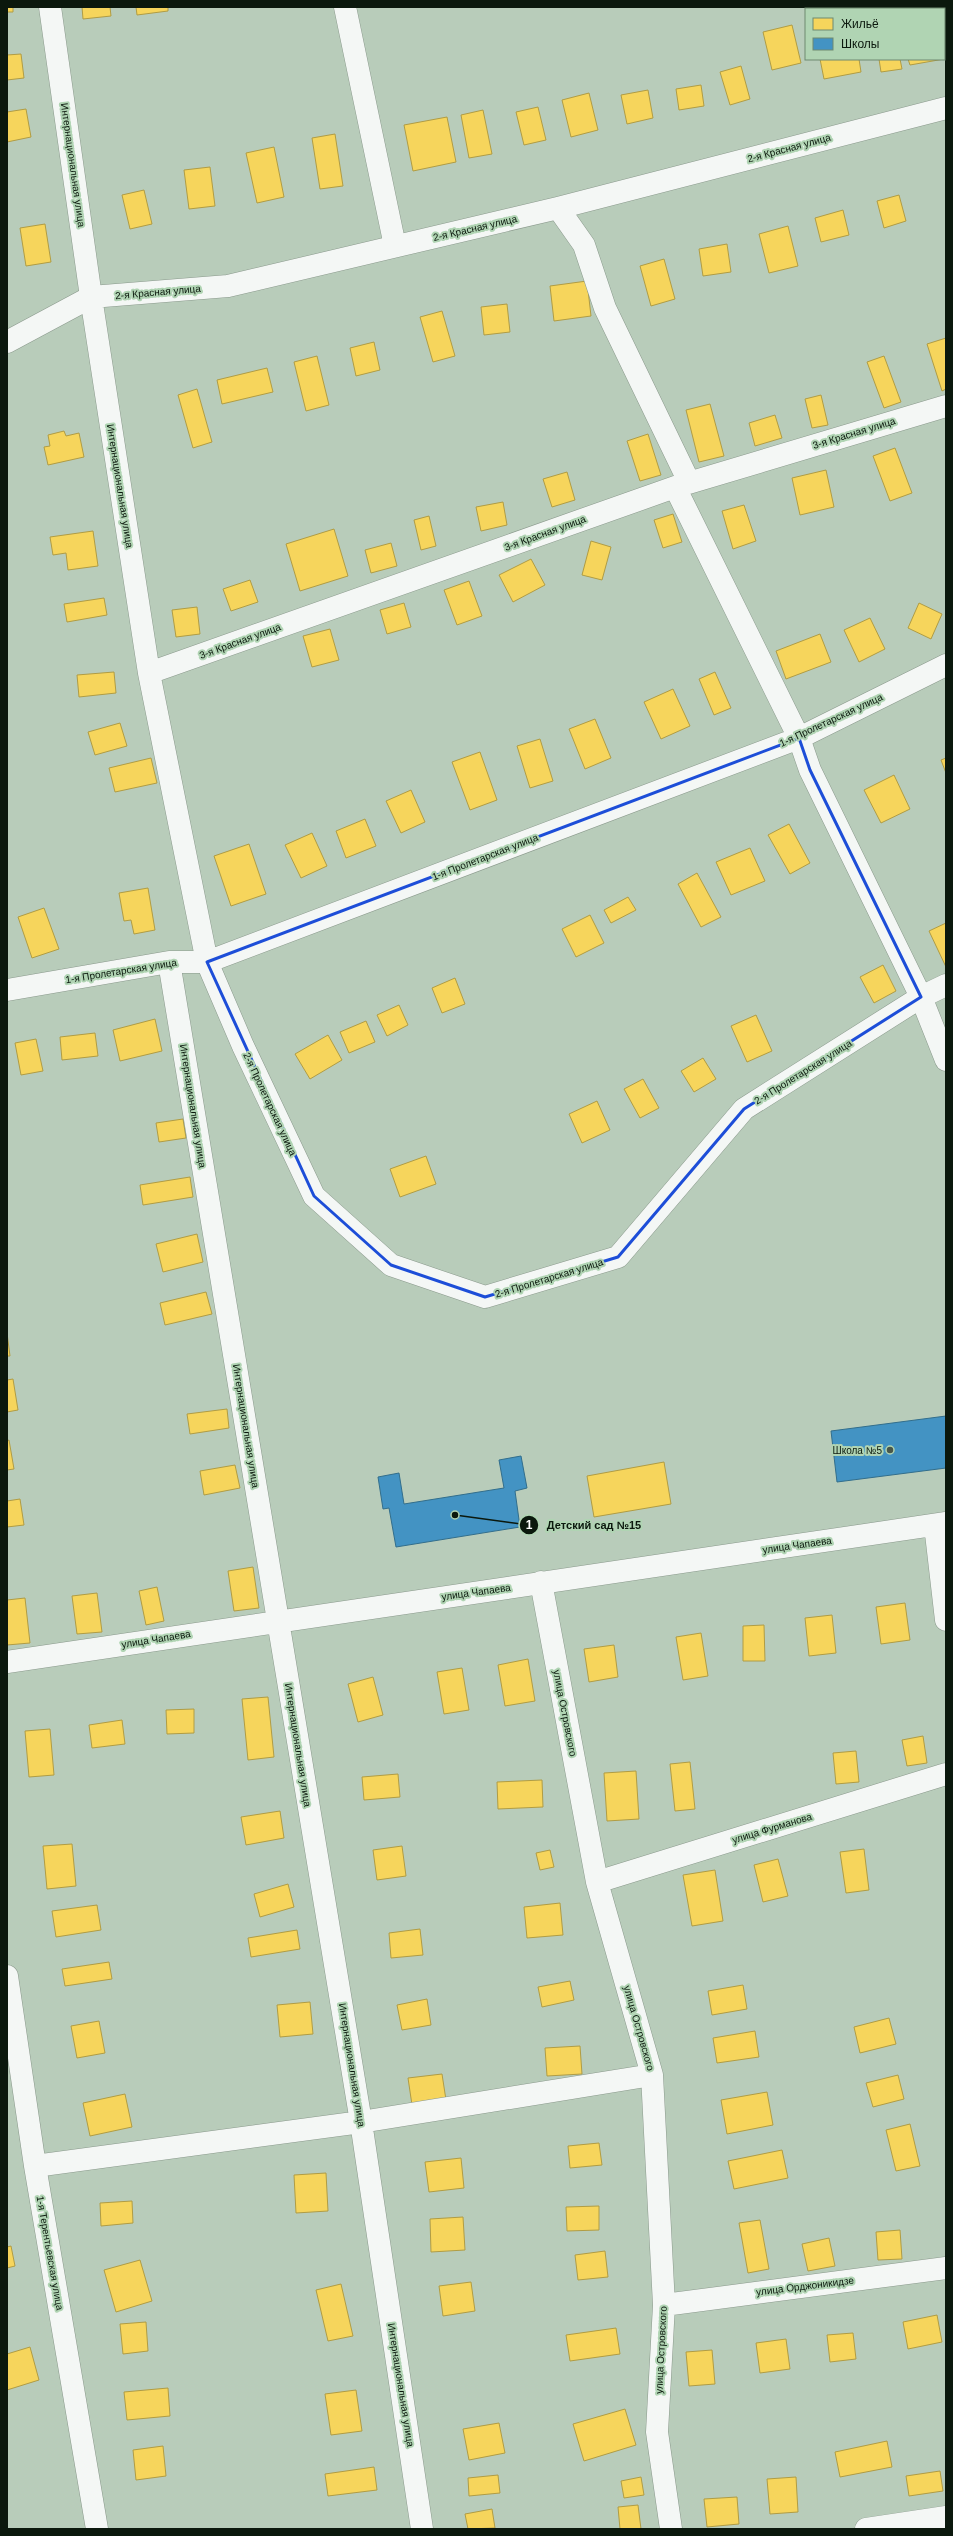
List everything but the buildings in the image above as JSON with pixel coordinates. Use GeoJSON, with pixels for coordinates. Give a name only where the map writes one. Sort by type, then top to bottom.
{"type":"FeatureCollection","features":[{"type":"Feature","properties":{"kind":"street","name":"Интернациональная улица"},"geometry":{"type":"LineString","coordinates":[[50,7],[91,297],[149,673],[207,962]]}},
{"type":"Feature","properties":{"kind":"street"},"geometry":{"type":"LineString","coordinates":[[345,7],[395,246]]}},
{"type":"Feature","properties":{"kind":"street","name":"2-я Красная улица"},"geometry":{"type":"LineString","coordinates":[[7,342],[91,297],[228,286],[558,208],[946,108]]}},
{"type":"Feature","properties":{"kind":"street"},"geometry":{"type":"LineString","coordinates":[[558,208],[584,245],[605,308],[682,484],[799,738],[810,770],[921,997],[946,1060]]}},
{"type":"Feature","properties":{"kind":"street","name":"3-я Красная улица"},"geometry":{"type":"LineString","coordinates":[[149,673],[682,484],[946,406]]}},
{"type":"Feature","properties":{"kind":"street","name":"1-я Пролетарская улица"},"geometry":{"type":"LineString","coordinates":[[7,990],[169,962],[207,962],[799,738],[946,665]]}},
{"type":"Feature","properties":{"kind":"street","name":"Интернациональная улица"},"geometry":{"type":"LineString","coordinates":[[169,962],[361,2122],[422,2529]]}},
{"type":"Feature","properties":{"kind":"street","name":"2-я Пролетарская улица"},"geometry":{"type":"LineString","coordinates":[[207,962],[243,1046],[314,1196],[391,1265],[485,1297],[618,1257],[744,1109],[921,997],[946,985]]}},
{"type":"Feature","properties":{"kind":"street"},"geometry":{"type":"LineString","coordinates":[[940,1524],[946,1620]]}},
{"type":"Feature","properties":{"kind":"street","name":"улица Чапаева"},"geometry":{"type":"LineString","coordinates":[[7,1662],[940,1524]]}},
{"type":"Feature","properties":{"kind":"street","name":"улица Островского"},"geometry":{"type":"LineString","coordinates":[[540,1582],[597,1882],[652,2075],[664,2304],[657,2432],[670,2529]]}},
{"type":"Feature","properties":{"kind":"street","name":"улица Фурманова"},"geometry":{"type":"LineString","coordinates":[[597,1882],[946,1774]]}},
{"type":"Feature","properties":{"kind":"street","name":"1-я Терентьевская улица"},"geometry":{"type":"LineString","coordinates":[[7,1976],[35,2166],[97,2529]]}},
{"type":"Feature","properties":{"kind":"street"},"geometry":{"type":"LineString","coordinates":[[35,2166],[361,2122],[652,2075]]}},
{"type":"Feature","properties":{"kind":"street","name":"улица Орджоникидзе"},"geometry":{"type":"LineString","coordinates":[[664,2304],[946,2268]]}},
{"type":"Feature","properties":{"kind":"street"},"geometry":{"type":"LineString","coordinates":[[866,2529],[946,2517]]}},
{"type":"Feature","properties":{"kind":"highlighted area"},"geometry":{"type":"Polygon","coordinates":[[[799,738],[810,770],[921,997],[744,1109],[618,1257],[485,1297],[391,1265],[314,1196],[207,962],[799,738]]]}},
{"type":"Feature","properties":{"kind":"place","name":"Школа №5"},"geometry":{"type":"Point","coordinates":[890,1450]}},
{"type":"Feature","properties":{"kind":"place","name":"Детский сад №15"},"geometry":{"type":"Point","coordinates":[455,1515]}}]}
